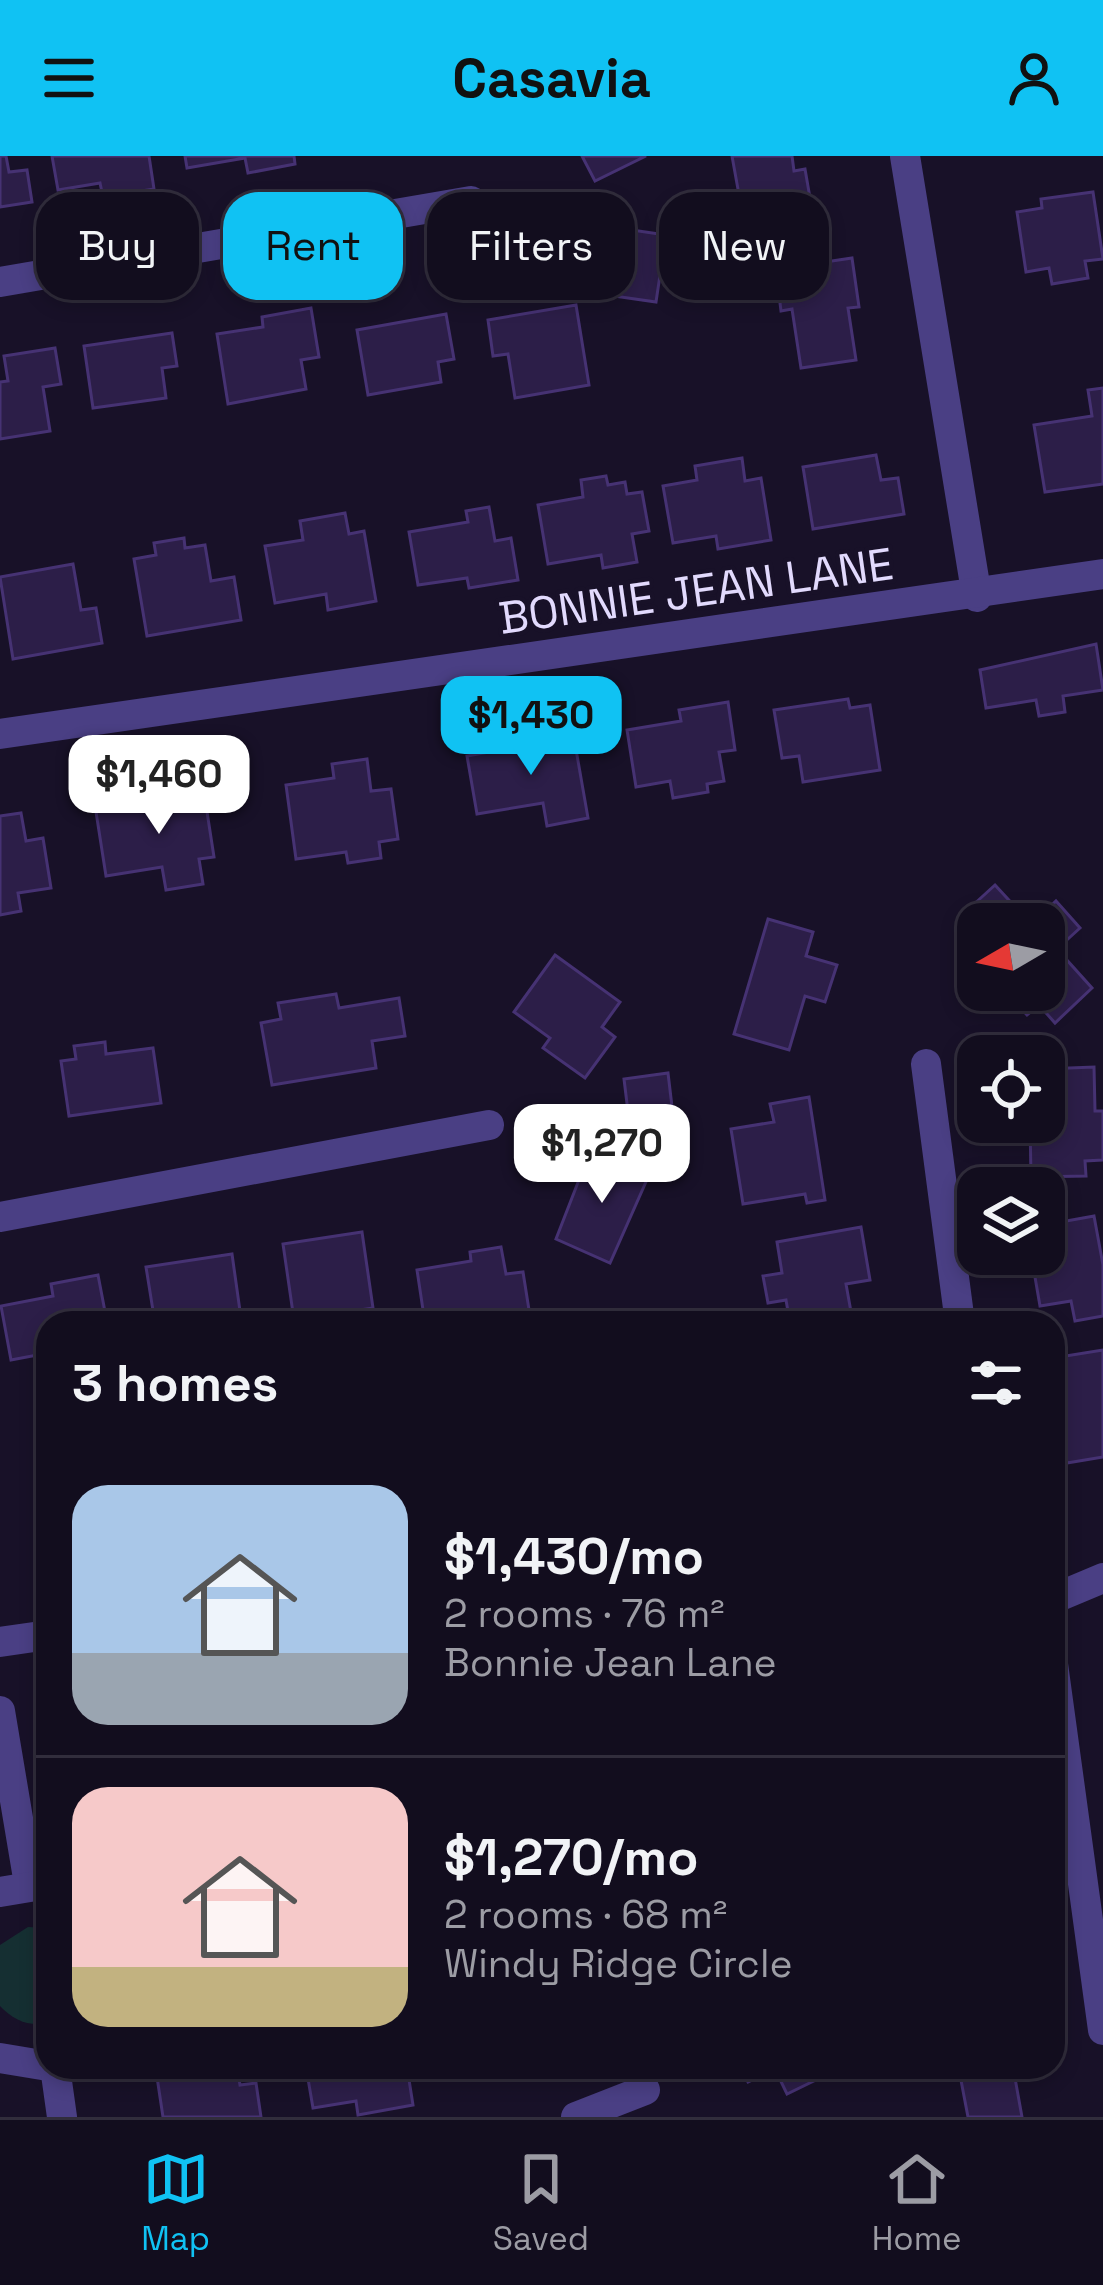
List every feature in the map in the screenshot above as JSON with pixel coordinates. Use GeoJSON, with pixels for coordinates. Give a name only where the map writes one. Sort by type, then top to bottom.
{"type":"FeatureCollection","features":[{"type":"Feature","properties":{"kind":"street"},"geometry":{"type":"LineString","coordinates":[[905,156],[977,597]]}},
{"type":"Feature","properties":{"kind":"street"},"geometry":{"type":"LineString","coordinates":[[0,282],[427,209]]}},
{"type":"Feature","properties":{"kind":"street","name":"BONNIE JEAN LANE"},"geometry":{"type":"LineString","coordinates":[[0,734],[977,597],[1103,574]]}},
{"type":"Feature","properties":{"kind":"street"},"geometry":{"type":"LineString","coordinates":[[926,1064],[958,1311]]}},
{"type":"Feature","properties":{"kind":"street"},"geometry":{"type":"LineString","coordinates":[[0,1217],[489,1125]]}},
{"type":"Feature","properties":{"kind":"street"},"geometry":{"type":"LineString","coordinates":[[1065,1594],[1103,1578]]}},
{"type":"Feature","properties":{"kind":"street"},"geometry":{"type":"LineString","coordinates":[[0,1642],[36,1637]]}},
{"type":"Feature","properties":{"kind":"street"},"geometry":{"type":"LineString","coordinates":[[0,1711],[26,1887]]}},
{"type":"Feature","properties":{"kind":"street"},"geometry":{"type":"LineString","coordinates":[[1065,1752],[1103,2030]]}},
{"type":"Feature","properties":{"kind":"street"},"geometry":{"type":"LineString","coordinates":[[0,2058],[36,2064]]}},
{"type":"Feature","properties":{"kind":"street"},"geometry":{"type":"LineString","coordinates":[[54,2079],[62,2117]]}},
{"type":"Feature","properties":{"kind":"street"},"geometry":{"type":"LineString","coordinates":[[576,2117],[645,2090]]}},
{"type":"Feature","properties":{"kind":"green space"},"geometry":{"type":"Polygon","coordinates":[[[28,1927],[36,1927],[36,2024],[22,2021],[0,2006],[0,1945],[28,1927]]]}},
{"type":"Feature","properties":{"kind":"building"},"geometry":{"type":"Polygon","coordinates":[[[0,156],[6,156],[9,172],[27,170],[32,202],[0,207],[0,156]]]}},
{"type":"Feature","properties":{"kind":"building"},"geometry":{"type":"Polygon","coordinates":[[[52,156],[149,156],[154,189],[102,192],[100,183],[58,190],[52,156]]]}},
{"type":"Feature","properties":{"kind":"building"},"geometry":{"type":"Polygon","coordinates":[[[185,156],[294,156],[295,164],[248,173],[245,158],[187,168],[185,156]]]}},
{"type":"Feature","properties":{"kind":"building"},"geometry":{"type":"Polygon","coordinates":[[[582,156],[646,156],[595,181],[582,156]]]}},
{"type":"Feature","properties":{"kind":"building"},"geometry":{"type":"Polygon","coordinates":[[[732,156],[792,156],[794,171],[805,169],[809,192],[738,192],[732,156]]]}},
{"type":"Feature","properties":{"kind":"building"},"geometry":{"type":"Polygon","coordinates":[[[1093,192],[1103,259],[1085,261],[1088,278],[1052,284],[1049,268],[1026,272],[1017,212],[1042,208],[1041,199],[1093,192]]]}},
{"type":"Feature","properties":{"kind":"building"},"geometry":{"type":"Polygon","coordinates":[[[635,230],[659,234],[656,302],[635,299],[635,230]]]}},
{"type":"Feature","properties":{"kind":"building"},"geometry":{"type":"Polygon","coordinates":[[[852,258],[859,307],[848,308],[856,360],[801,368],[792,309],[781,311],[780,300],[829,300],[829,261],[852,258]]]}},
{"type":"Feature","properties":{"kind":"building"},"geometry":{"type":"Polygon","coordinates":[[[576,305],[589,385],[515,398],[508,354],[493,356],[488,320],[576,305]]]}},
{"type":"Feature","properties":{"kind":"building"},"geometry":{"type":"Polygon","coordinates":[[[311,308],[319,357],[301,360],[306,389],[228,404],[217,334],[263,327],[262,317],[311,308]]]}},
{"type":"Feature","properties":{"kind":"building"},"geometry":{"type":"Polygon","coordinates":[[[446,314],[454,359],[438,362],[441,382],[368,395],[357,330],[446,314]]]}},
{"type":"Feature","properties":{"kind":"building"},"geometry":{"type":"Polygon","coordinates":[[[172,333],[177,366],[162,368],[166,398],[93,408],[84,346],[172,333]]]}},
{"type":"Feature","properties":{"kind":"building"},"geometry":{"type":"Polygon","coordinates":[[[55,348],[61,384],[43,387],[50,431],[0,439],[0,382],[8,381],[4,356],[55,348]]]}},
{"type":"Feature","properties":{"kind":"building"},"geometry":{"type":"Polygon","coordinates":[[[1103,388],[1103,484],[1045,492],[1034,425],[1092,416],[1088,390],[1103,388]]]}},
{"type":"Feature","properties":{"kind":"building"},"geometry":{"type":"Polygon","coordinates":[[[876,455],[881,480],[898,478],[904,514],[813,529],[803,467],[876,455]]]}},
{"type":"Feature","properties":{"kind":"building"},"geometry":{"type":"Polygon","coordinates":[[[742,458],[745,481],[761,478],[771,540],[718,549],[716,536],[673,543],[663,486],[697,480],[695,466],[742,458]]]}},
{"type":"Feature","properties":{"kind":"building"},"geometry":{"type":"Polygon","coordinates":[[[606,476],[608,485],[625,482],[627,494],[642,492],[649,531],[632,534],[637,562],[603,568],[601,555],[548,564],[538,505],[583,497],[581,480],[606,476]]]}},
{"type":"Feature","properties":{"kind":"building"},"geometry":{"type":"Polygon","coordinates":[[[489,507],[495,541],[511,538],[518,580],[469,588],[467,578],[418,585],[409,532],[468,522],[466,511],[489,507]]]}},
{"type":"Feature","properties":{"kind":"building"},"geometry":{"type":"Polygon","coordinates":[[[345,513],[349,534],[364,531],[376,601],[328,610],[326,594],[275,603],[265,546],[303,540],[300,521],[345,513]]]}},
{"type":"Feature","properties":{"kind":"building"},"geometry":{"type":"Polygon","coordinates":[[[184,538],[185,548],[205,545],[211,581],[234,577],[241,620],[147,636],[134,559],[156,555],[154,543],[184,538]]]}},
{"type":"Feature","properties":{"kind":"building"},"geometry":{"type":"Polygon","coordinates":[[[73,564],[81,610],[96,608],[102,643],[13,659],[0,577],[73,564]]]}},
{"type":"Feature","properties":{"kind":"building"},"geometry":{"type":"Polygon","coordinates":[[[1096,644],[1103,690],[1063,696],[1065,712],[1039,716],[1036,700],[986,708],[980,670],[1096,644]]]}},
{"type":"Feature","properties":{"kind":"building"},"geometry":{"type":"Polygon","coordinates":[[[848,699],[850,708],[870,705],[880,770],[803,782],[799,756],[782,758],[774,710],[848,699]]]}},
{"type":"Feature","properties":{"kind":"building"},"geometry":{"type":"Polygon","coordinates":[[[728,702],[735,750],[719,752],[724,781],[707,784],[708,792],[673,798],[670,781],[636,787],[627,730],[681,721],[679,710],[728,702]]]}},
{"type":"Feature","properties":{"kind":"building"},"geometry":{"type":"Polygon","coordinates":[[[557,729],[558,741],[574,738],[588,818],[547,826],[543,803],[477,814],[467,756],[523,746],[521,735],[557,729]]]}},
{"type":"Feature","properties":{"kind":"building"},"geometry":{"type":"Polygon","coordinates":[[[367,759],[371,791],[391,789],[398,839],[379,842],[381,858],[348,863],[346,852],[296,859],[286,785],[334,778],[332,764],[367,759]]]}},
{"type":"Feature","properties":{"kind":"building"},"geometry":{"type":"Polygon","coordinates":[[[203,786],[214,857],[199,859],[203,884],[166,890],[162,867],[106,876],[96,812],[203,786]]]}},
{"type":"Feature","properties":{"kind":"building"},"geometry":{"type":"Polygon","coordinates":[[[21,813],[26,841],[43,838],[51,888],[18,893],[21,911],[0,915],[0,816],[21,813]]]}},
{"type":"Feature","properties":{"kind":"building"},"geometry":{"type":"Polygon","coordinates":[[[995,885],[1012,903],[975,903],[995,885]]]}},
{"type":"Feature","properties":{"kind":"building"},"geometry":{"type":"Polygon","coordinates":[[[1065,911],[1080,928],[1065,942],[1065,911]]]}},
{"type":"Feature","properties":{"kind":"building"},"geometry":{"type":"Polygon","coordinates":[[[768,919],[813,932],[806,956],[837,965],[825,1002],[805,996],[789,1050],[734,1034],[768,919]]]}},
{"type":"Feature","properties":{"kind":"building"},"geometry":{"type":"Polygon","coordinates":[[[555,955],[620,1002],[602,1027],[615,1037],[585,1078],[543,1048],[550,1038],[514,1012],[555,955]]]}},
{"type":"Feature","properties":{"kind":"building"},"geometry":{"type":"Polygon","coordinates":[[[1065,958],[1092,988],[1055,1023],[1044,1011],[1065,1011],[1065,958]]]}},
{"type":"Feature","properties":{"kind":"building"},"geometry":{"type":"Polygon","coordinates":[[[336,994],[339,1008],[399,998],[405,1036],[372,1041],[376,1068],[272,1085],[261,1023],[281,1019],[278,1003],[336,994]]]}},
{"type":"Feature","properties":{"kind":"building"},"geometry":{"type":"Polygon","coordinates":[[[105,1042],[106,1054],[153,1048],[161,1103],[69,1116],[61,1061],[76,1059],[74,1046],[105,1042]]]}},
{"type":"Feature","properties":{"kind":"building"},"geometry":{"type":"Polygon","coordinates":[[[1094,1067],[1095,1111],[1103,1111],[1103,1160],[1085,1161],[1086,1176],[1065,1176],[1065,1167],[1031,1167],[1030,1143],[1065,1143],[1065,1068],[1094,1067]]]}},
{"type":"Feature","properties":{"kind":"building"},"geometry":{"type":"Polygon","coordinates":[[[668,1073],[673,1115],[629,1120],[624,1079],[668,1073]]]}},
{"type":"Feature","properties":{"kind":"building"},"geometry":{"type":"Polygon","coordinates":[[[809,1097],[825,1200],[807,1203],[805,1194],[743,1204],[731,1129],[774,1122],[770,1104],[809,1097]]]}},
{"type":"Feature","properties":{"kind":"building"},"geometry":{"type":"Polygon","coordinates":[[[591,1149],[649,1175],[610,1263],[556,1239],[591,1149]]]}},
{"type":"Feature","properties":{"kind":"building"},"geometry":{"type":"Polygon","coordinates":[[[1094,1216],[1103,1265],[1103,1316],[1075,1321],[1071,1301],[1040,1306],[1035,1275],[1065,1275],[1065,1221],[1094,1216]]]}},
{"type":"Feature","properties":{"kind":"building"},"geometry":{"type":"Polygon","coordinates":[[[861,1227],[870,1280],[846,1284],[851,1311],[788,1311],[786,1300],[768,1303],[763,1276],[782,1273],[777,1242],[861,1227]]]}},
{"type":"Feature","properties":{"kind":"building"},"geometry":{"type":"Polygon","coordinates":[[[362,1232],[373,1308],[293,1311],[283,1244],[362,1232]]]}},
{"type":"Feature","properties":{"kind":"building"},"geometry":{"type":"Polygon","coordinates":[[[501,1247],[506,1274],[523,1272],[529,1310],[423,1311],[417,1270],[471,1261],[470,1252],[501,1247]]]}},
{"type":"Feature","properties":{"kind":"building"},"geometry":{"type":"Polygon","coordinates":[[[232,1254],[240,1311],[153,1311],[146,1267],[232,1254]]]}},
{"type":"Feature","properties":{"kind":"building"},"geometry":{"type":"Polygon","coordinates":[[[98,1275],[105,1311],[36,1311],[36,1355],[11,1360],[1,1306],[53,1296],[51,1284],[98,1275]]]}},
{"type":"Feature","properties":{"kind":"building"},"geometry":{"type":"Polygon","coordinates":[[[1103,1350],[1103,1457],[1067,1463],[1065,1356],[1103,1350]]]}},
{"type":"Feature","properties":{"kind":"building"},"geometry":{"type":"Polygon","coordinates":[[[157,2079],[256,2083],[261,2117],[163,2117],[157,2079]]]}},
{"type":"Feature","properties":{"kind":"building"},"geometry":{"type":"Polygon","coordinates":[[[308,2079],[409,2079],[413,2105],[358,2115],[356,2101],[313,2108],[308,2079]]]}},
{"type":"Feature","properties":{"kind":"building"},"geometry":{"type":"Polygon","coordinates":[[[780,2079],[818,2079],[787,2094],[780,2079]]]}},
{"type":"Feature","properties":{"kind":"building"},"geometry":{"type":"Polygon","coordinates":[[[961,2079],[1015,2079],[1022,2117],[968,2117],[961,2079]]]}}]}
